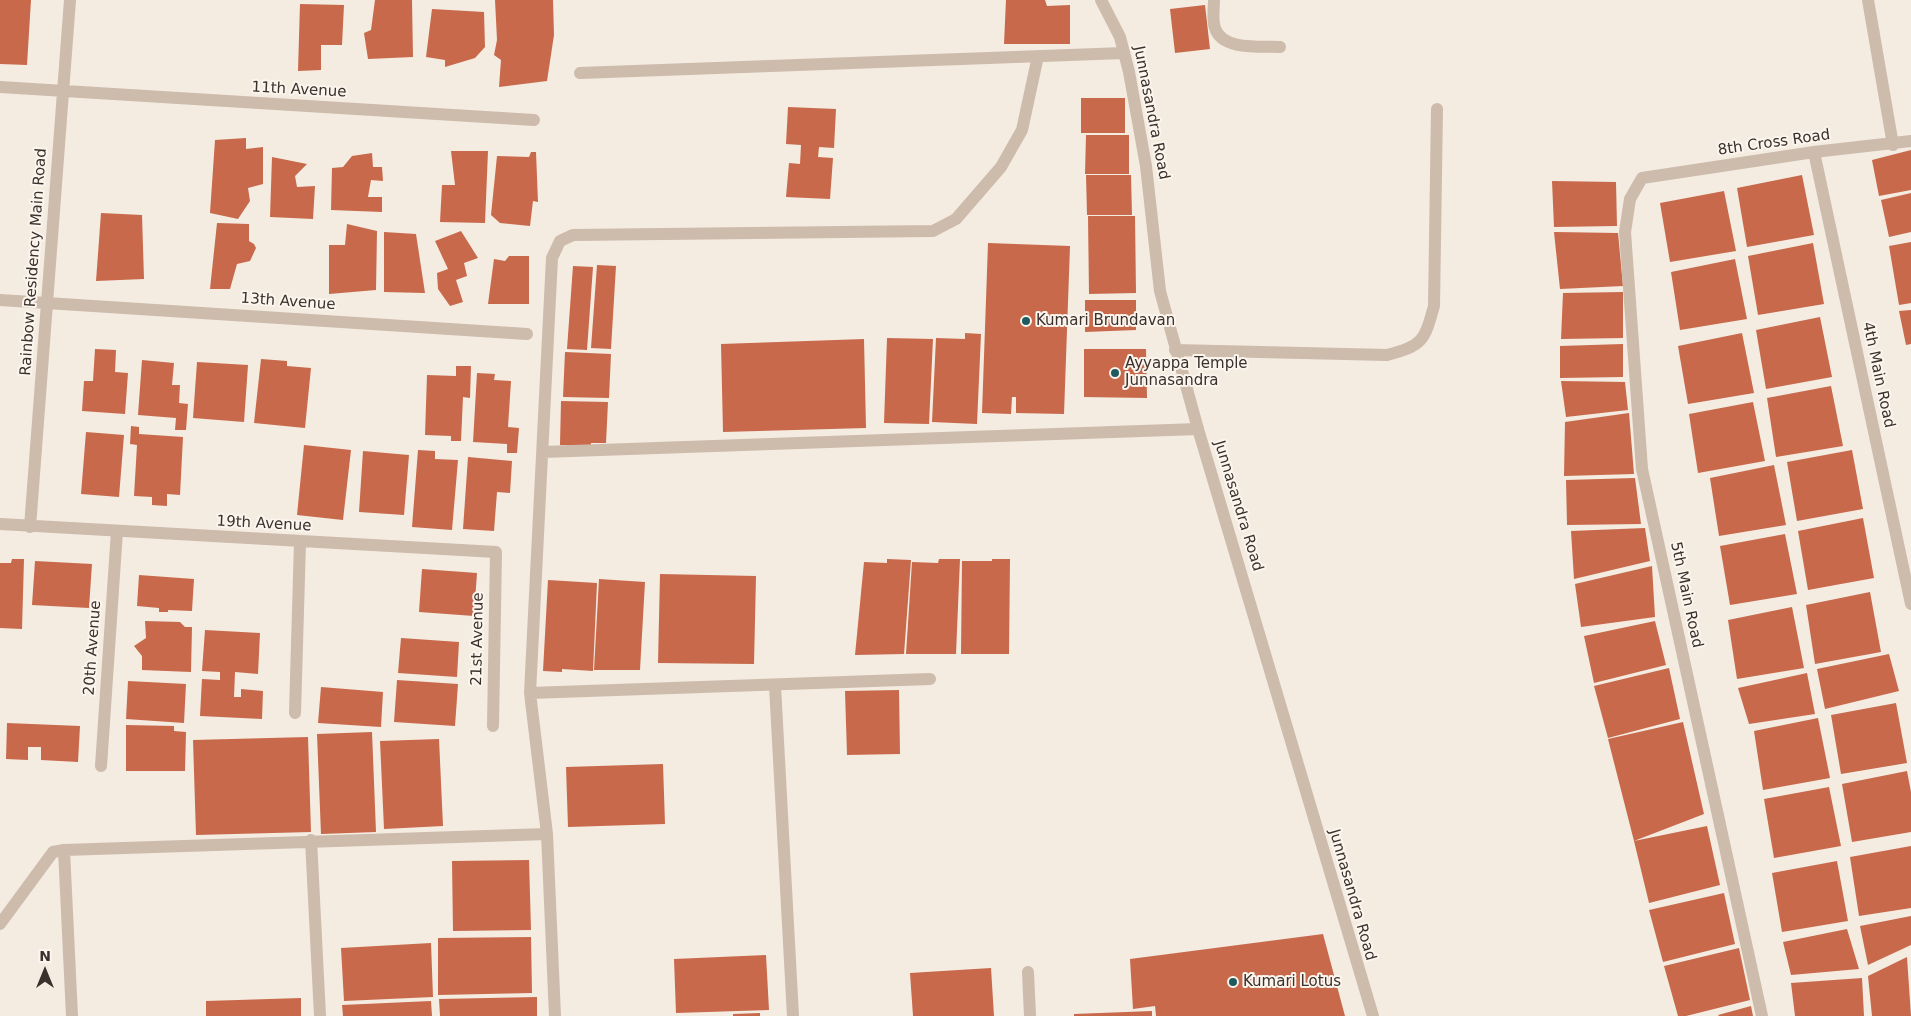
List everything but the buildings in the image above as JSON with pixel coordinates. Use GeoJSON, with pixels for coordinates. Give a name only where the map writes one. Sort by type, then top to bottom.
{"type":"FeatureCollection","features":[{"type":"Feature","properties":{"kind":"street","name":"Rainbow Residency Main Road"},"geometry":{"type":"LineString","coordinates":[[30,527],[70,0]]}},
{"type":"Feature","properties":{"kind":"street","name":"Junnasandra Road"},"geometry":{"type":"LineString","coordinates":[[1101,0],[1120,37],[1124,53],[1146,166],[1160,291],[1175,350],[1373,1016]]}},
{"type":"Feature","properties":{"kind":"street"},"geometry":{"type":"LineString","coordinates":[[1214,0],[1215,28],[1223,39],[1232,44],[1280,47]]}},
{"type":"Feature","properties":{"kind":"street"},"geometry":{"type":"LineString","coordinates":[[1868,0],[1893,145]]}},
{"type":"Feature","properties":{"kind":"street"},"geometry":{"type":"LineString","coordinates":[[580,73],[1124,53]]}},
{"type":"Feature","properties":{"kind":"street"},"geometry":{"type":"LineString","coordinates":[[555,1016],[547,834],[530,693],[552,258],[560,241],[573,235],[933,232],[956,219],[1001,168],[1022,130],[1038,56]]}},
{"type":"Feature","properties":{"kind":"street","name":"11th Avenue"},"geometry":{"type":"LineString","coordinates":[[0,87],[534,120]]}},
{"type":"Feature","properties":{"kind":"street"},"geometry":{"type":"LineString","coordinates":[[1175,350],[1387,355],[1413,348],[1427,332],[1434,306],[1437,109]]}},
{"type":"Feature","properties":{"kind":"street","name":"8th Cross Road"},"geometry":{"type":"LineString","coordinates":[[1642,178],[1814,152],[1893,145],[1911,141]]}},
{"type":"Feature","properties":{"kind":"street","name":"4th Main Road"},"geometry":{"type":"LineString","coordinates":[[1814,152],[1911,604]]}},
{"type":"Feature","properties":{"kind":"street","name":"5th Main Road"},"geometry":{"type":"LineString","coordinates":[[1642,178],[1630,198],[1625,232],[1642,469],[1762,1016]]}},
{"type":"Feature","properties":{"kind":"street","name":"13th Avenue"},"geometry":{"type":"LineString","coordinates":[[0,300],[527,334]]}},
{"type":"Feature","properties":{"kind":"street"},"geometry":{"type":"LineString","coordinates":[[543,452],[1198,429]]}},
{"type":"Feature","properties":{"kind":"street","name":"19th Avenue"},"geometry":{"type":"LineString","coordinates":[[0,524],[496,552]]}},
{"type":"Feature","properties":{"kind":"street","name":"20th Avenue"},"geometry":{"type":"LineString","coordinates":[[101,766],[117,531]]}},
{"type":"Feature","properties":{"kind":"street"},"geometry":{"type":"LineString","coordinates":[[295,713],[300,542]]}},
{"type":"Feature","properties":{"kind":"street","name":"21st Avenue"},"geometry":{"type":"LineString","coordinates":[[493,726],[496,552]]}},
{"type":"Feature","properties":{"kind":"street"},"geometry":{"type":"LineString","coordinates":[[530,693],[775,686],[930,679]]}},
{"type":"Feature","properties":{"kind":"street"},"geometry":{"type":"LineString","coordinates":[[775,686],[793,1016]]}},
{"type":"Feature","properties":{"kind":"street"},"geometry":{"type":"LineString","coordinates":[[0,924],[6,907],[53,852],[64,850],[310,840],[547,834]]}},
{"type":"Feature","properties":{"kind":"street"},"geometry":{"type":"LineString","coordinates":[[310,840],[320,1016]]}},
{"type":"Feature","properties":{"kind":"street"},"geometry":{"type":"LineString","coordinates":[[64,850],[72,1016]]}},
{"type":"Feature","properties":{"kind":"street"},"geometry":{"type":"LineString","coordinates":[[1028,972],[1030,1016]]}},
{"type":"Feature","properties":{"kind":"place","name":"Kumari Brundavan"},"geometry":{"type":"Point","coordinates":[1026,321]}},
{"type":"Feature","properties":{"kind":"place","name":"Ayyappa Temple Junnasandra"},"geometry":{"type":"Point","coordinates":[1115,373]}},
{"type":"Feature","properties":{"kind":"place","name":"Kumari Lotus"},"geometry":{"type":"Point","coordinates":[1233,982]}}]}
